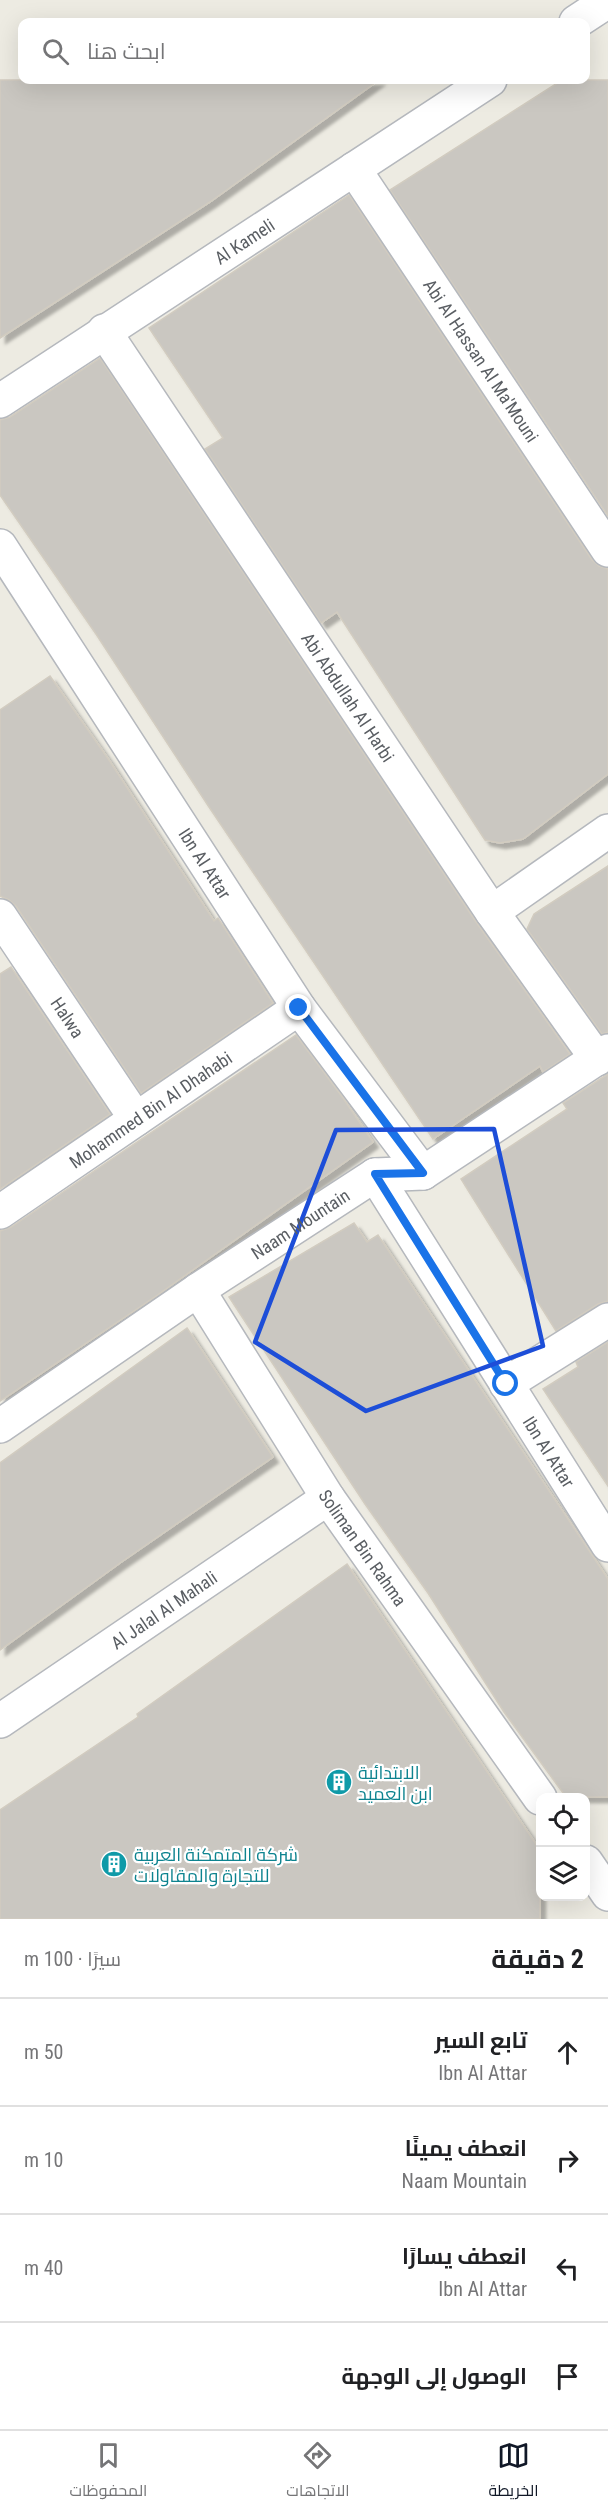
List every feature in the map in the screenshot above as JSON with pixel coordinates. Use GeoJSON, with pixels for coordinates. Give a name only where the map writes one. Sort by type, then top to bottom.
{"type":"FeatureCollection","features":[{"type":"Feature","properties":{"kind":"street"},"geometry":{"type":"LineString","coordinates":[[582,18],[608,1]]}},
{"type":"Feature","properties":{"kind":"street","name":"Al Kameli"},"geometry":{"type":"LineString","coordinates":[[0,401],[483,84]]}},
{"type":"Feature","properties":{"kind":"street","name":"Abi Al Hassan Al Ma'Mouni"},"geometry":{"type":"LineString","coordinates":[[354,169],[608,550]]}},
{"type":"Feature","properties":{"kind":"street","name":"Abi Abdullah Al Harbi"},"geometry":{"type":"LineString","coordinates":[[104,331],[492,912],[602,1055]]}},
{"type":"Feature","properties":{"kind":"street","name":"Ibn Al Attar"},"geometry":{"type":"LineString","coordinates":[[0,546],[299,1008],[423,1173]]}},
{"type":"Feature","properties":{"kind":"street"},"geometry":{"type":"LineString","coordinates":[[492,912],[608,831]]}},
{"type":"Feature","properties":{"kind":"street","name":"Halwa"},"geometry":{"type":"LineString","coordinates":[[0,916],[135,1119]]}},
{"type":"Feature","properties":{"kind":"street","name":"Mohammed Bin Al Dhahabi"},"geometry":{"type":"LineString","coordinates":[[0,1212],[299,1008]]}},
{"type":"Feature","properties":{"kind":"street"},"geometry":{"type":"LineString","coordinates":[[375,1174],[423,1173],[602,1055]]}},
{"type":"Feature","properties":{"kind":"street","name":"Ibn Al Attar"},"geometry":{"type":"LineString","coordinates":[[375,1174],[608,1545]]}},
{"type":"Feature","properties":{"kind":"street","name":"Naam Mountain"},"geometry":{"type":"LineString","coordinates":[[0,1425],[198,1290],[375,1174]]}},
{"type":"Feature","properties":{"kind":"street","name":"Soliman Bin Rahma"},"geometry":{"type":"LineString","coordinates":[[198,1290],[328,1498],[536,1793]]}},
{"type":"Feature","properties":{"kind":"street"},"geometry":{"type":"LineString","coordinates":[[506,1384],[608,1320]]}},
{"type":"Feature","properties":{"kind":"street","name":"Al Jalal Al Mahali"},"geometry":{"type":"LineString","coordinates":[[0,1720],[328,1498]]}},
{"type":"Feature","properties":{"kind":"street"},"geometry":{"type":"LineString","coordinates":[[590,1869],[608,1894]]}},
{"type":"Feature","properties":{"kind":"highlighted area"},"geometry":{"type":"Polygon","coordinates":[[[494,1129],[543,1346],[366,1411],[255,1342],[336,1130],[494,1129]]]}},
{"type":"Feature","properties":{"kind":"building"},"geometry":{"type":"Polygon","coordinates":[[[0,80],[18,80],[18,84],[373,84],[210,202],[0,338],[0,80]]]}},
{"type":"Feature","properties":{"kind":"building"},"geometry":{"type":"Polygon","coordinates":[[[590,80],[608,80],[608,516],[390,190],[556,84],[590,84],[590,80]]]}},
{"type":"Feature","properties":{"kind":"building"},"geometry":{"type":"Polygon","coordinates":[[[349,195],[592,560],[608,569],[608,774],[523,839],[500,843],[485,840],[337,612],[321,623],[205,449],[223,438],[149,328],[349,195]]]}},
{"type":"Feature","properties":{"kind":"building"},"geometry":{"type":"Polygon","coordinates":[[[100,358],[476,922],[570,1054],[543,1072],[540,1066],[433,1139],[209,807],[96,634],[0,495],[0,420],[10,417],[100,358]]]}},
{"type":"Feature","properties":{"kind":"building"},"geometry":{"type":"Polygon","coordinates":[[[50,676],[109,760],[214,921],[218,918],[273,1003],[141,1093],[16,906],[0,896],[0,710],[50,676]]]}},
{"type":"Feature","properties":{"kind":"building"},"geometry":{"type":"Polygon","coordinates":[[[608,866],[608,1032],[602,1034],[527,929],[534,914],[608,866]]]}},
{"type":"Feature","properties":{"kind":"building"},"geometry":{"type":"Polygon","coordinates":[[[11,967],[110,1114],[0,1189],[0,974],[11,967]]]}},
{"type":"Feature","properties":{"kind":"building"},"geometry":{"type":"Polygon","coordinates":[[[296,1035],[373,1142],[156,1296],[0,1401],[0,1231],[11,1227],[296,1035]]]}},
{"type":"Feature","properties":{"kind":"building"},"geometry":{"type":"Polygon","coordinates":[[[608,1074],[608,1301],[598,1304],[556,1331],[461,1179],[567,1109],[563,1103],[608,1074]]]}},
{"type":"Feature","properties":{"kind":"building"},"geometry":{"type":"Polygon","coordinates":[[[354,1223],[367,1242],[378,1235],[608,1579],[608,1797],[590,1797],[590,1793],[563,1793],[504,1712],[428,1593],[365,1504],[229,1297],[354,1223]]]}},
{"type":"Feature","properties":{"kind":"building"},"geometry":{"type":"Polygon","coordinates":[[[187,1328],[273,1457],[0,1650],[0,1463],[187,1328]]]}},
{"type":"Feature","properties":{"kind":"building"},"geometry":{"type":"Polygon","coordinates":[[[608,1342],[608,1486],[543,1389],[578,1367],[576,1362],[608,1342]]]}},
{"type":"Feature","properties":{"kind":"building","name":"الابتدائية ابن العميد"},"geometry":{"type":"Polygon","coordinates":[[[347,1564],[536,1844],[536,1901],[540,1901],[540,1919],[0,1919],[0,1810],[138,1717],[137,1714],[347,1564]]]}},
{"type":"Feature","properties":{"kind":"place","name":"الابتدائية ابن العميد"},"geometry":{"type":"Point","coordinates":[339,1782]}},
{"type":"Feature","properties":{"kind":"place","name":"شركة المتمكنة العربية للتجارة والمقاولات"},"geometry":{"type":"Point","coordinates":[114,1864]}},
{"type":"Feature","properties":{"kind":"route"},"geometry":{"type":"LineString","coordinates":[[299,1008],[423,1173],[375,1174],[506,1384]]}}]}
